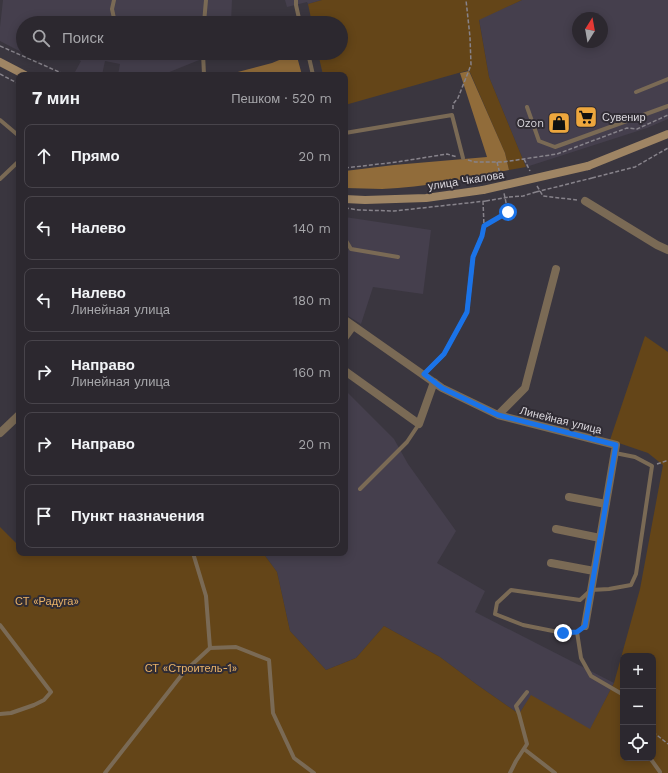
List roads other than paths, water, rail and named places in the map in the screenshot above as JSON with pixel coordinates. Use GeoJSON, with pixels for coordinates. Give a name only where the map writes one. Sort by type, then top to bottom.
{"type":"FeatureCollection","features":[{"type":"Feature","properties":{"kind":"main road"},"geometry":{"type":"LineString","coordinates":[[0,62],[19,72]]}},
{"type":"Feature","properties":{"kind":"main road","name":"улица Чкалова"},"geometry":{"type":"LineString","coordinates":[[348,199],[426,198],[483,190],[588,166],[668,134]]}},
{"type":"Feature","properties":{"kind":"street"},"geometry":{"type":"LineString","coordinates":[[585,201],[657,245],[668,250]]}},
{"type":"Feature","properties":{"kind":"street"},"geometry":{"type":"LineString","coordinates":[[498,415],[525,388],[556,269]]}},
{"type":"Feature","properties":{"kind":"street","name":"Линейная улица"},"geometry":{"type":"LineString","coordinates":[[348,322],[442,388],[498,415],[616,445],[615,453]]}},
{"type":"Feature","properties":{"kind":"street"},"geometry":{"type":"LineString","coordinates":[[348,333],[353,326]]}},
{"type":"Feature","properties":{"kind":"street"},"geometry":{"type":"LineString","coordinates":[[348,373],[419,424],[434,382]]}},
{"type":"Feature","properties":{"kind":"street"},"geometry":{"type":"LineString","coordinates":[[0,433],[16,418]]}},
{"type":"Feature","properties":{"kind":"street"},"geometry":{"type":"LineString","coordinates":[[585,626],[615,453]]}},
{"type":"Feature","properties":{"kind":"street"},"geometry":{"type":"LineString","coordinates":[[569,497],[606,504]]}},
{"type":"Feature","properties":{"kind":"street"},"geometry":{"type":"LineString","coordinates":[[556,529],[600,538]]}},
{"type":"Feature","properties":{"kind":"street"},"geometry":{"type":"LineString","coordinates":[[551,563],[594,571]]}},
{"type":"Feature","properties":{"kind":"lane"},"geometry":{"type":"LineString","coordinates":[[114,0],[112,9],[114,16]]}},
{"type":"Feature","properties":{"kind":"lane"},"geometry":{"type":"LineString","coordinates":[[205,16],[206,0]]}},
{"type":"Feature","properties":{"kind":"lane"},"geometry":{"type":"LineString","coordinates":[[296,0],[298,16]]}},
{"type":"Feature","properties":{"kind":"lane"},"geometry":{"type":"LineString","coordinates":[[203,60],[204,72]]}},
{"type":"Feature","properties":{"kind":"lane"},"geometry":{"type":"LineString","coordinates":[[310,60],[312,72]]}},
{"type":"Feature","properties":{"kind":"lane"},"geometry":{"type":"LineString","coordinates":[[636,92],[668,79]]}},
{"type":"Feature","properties":{"kind":"lane"},"geometry":{"type":"LineString","coordinates":[[527,107],[539,141],[555,147],[668,106]]}},
{"type":"Feature","properties":{"kind":"lane"},"geometry":{"type":"LineString","coordinates":[[348,132],[452,115],[462,158]]}},
{"type":"Feature","properties":{"kind":"lane"},"geometry":{"type":"LineString","coordinates":[[0,120],[16,133]]}},
{"type":"Feature","properties":{"kind":"lane"},"geometry":{"type":"LineString","coordinates":[[0,179],[16,165]]}},
{"type":"Feature","properties":{"kind":"lane"},"geometry":{"type":"LineString","coordinates":[[424,374],[444,354],[467,312],[473,257],[482,236]]}},
{"type":"Feature","properties":{"kind":"lane"},"geometry":{"type":"LineString","coordinates":[[348,245],[350,249],[398,257]]}},
{"type":"Feature","properties":{"kind":"lane"},"geometry":{"type":"LineString","coordinates":[[360,489],[407,442],[419,424]]}},
{"type":"Feature","properties":{"kind":"lane"},"geometry":{"type":"LineString","coordinates":[[585,626],[577,632],[563,633],[523,625],[495,614],[497,603],[511,590],[580,600],[591,590],[609,589],[631,585],[636,574],[652,466],[635,457],[615,453]]}},
{"type":"Feature","properties":{"kind":"lane"},"geometry":{"type":"LineString","coordinates":[[194,556],[206,596],[210,648]]}},
{"type":"Feature","properties":{"kind":"lane"},"geometry":{"type":"LineString","coordinates":[[0,625],[51,692],[44,700],[34,705],[11,713],[0,714]]}},
{"type":"Feature","properties":{"kind":"lane"},"geometry":{"type":"LineString","coordinates":[[577,632],[581,658],[591,676],[620,693]]}},
{"type":"Feature","properties":{"kind":"lane"},"geometry":{"type":"LineString","coordinates":[[105,773],[184,672],[210,648],[236,647],[269,660],[273,713],[294,758],[314,773]]}},
{"type":"Feature","properties":{"kind":"lane"},"geometry":{"type":"LineString","coordinates":[[510,773],[527,744],[516,706],[527,692]]}},
{"type":"Feature","properties":{"kind":"lane"},"geometry":{"type":"LineString","coordinates":[[524,749],[555,773]]}},
{"type":"Feature","properties":{"kind":"lane"},"geometry":{"type":"LineString","coordinates":[[652,761],[660,772]]}},
{"type":"Feature","properties":{"kind":"place","name":"Сувенир"},"geometry":{"type":"Point","coordinates":[586,117]}},
{"type":"Feature","properties":{"kind":"place","name":"Ozon"},"geometry":{"type":"Point","coordinates":[559,123]}},
{"type":"Feature","properties":{"kind":"park label","name":"СТ «Радуга»"},"geometry":{"type":"Point","coordinates":[47,601]}},
{"type":"Feature","properties":{"kind":"park label","name":"СТ «Строитель-1»"},"geometry":{"type":"Point","coordinates":[191,668]}}]}
